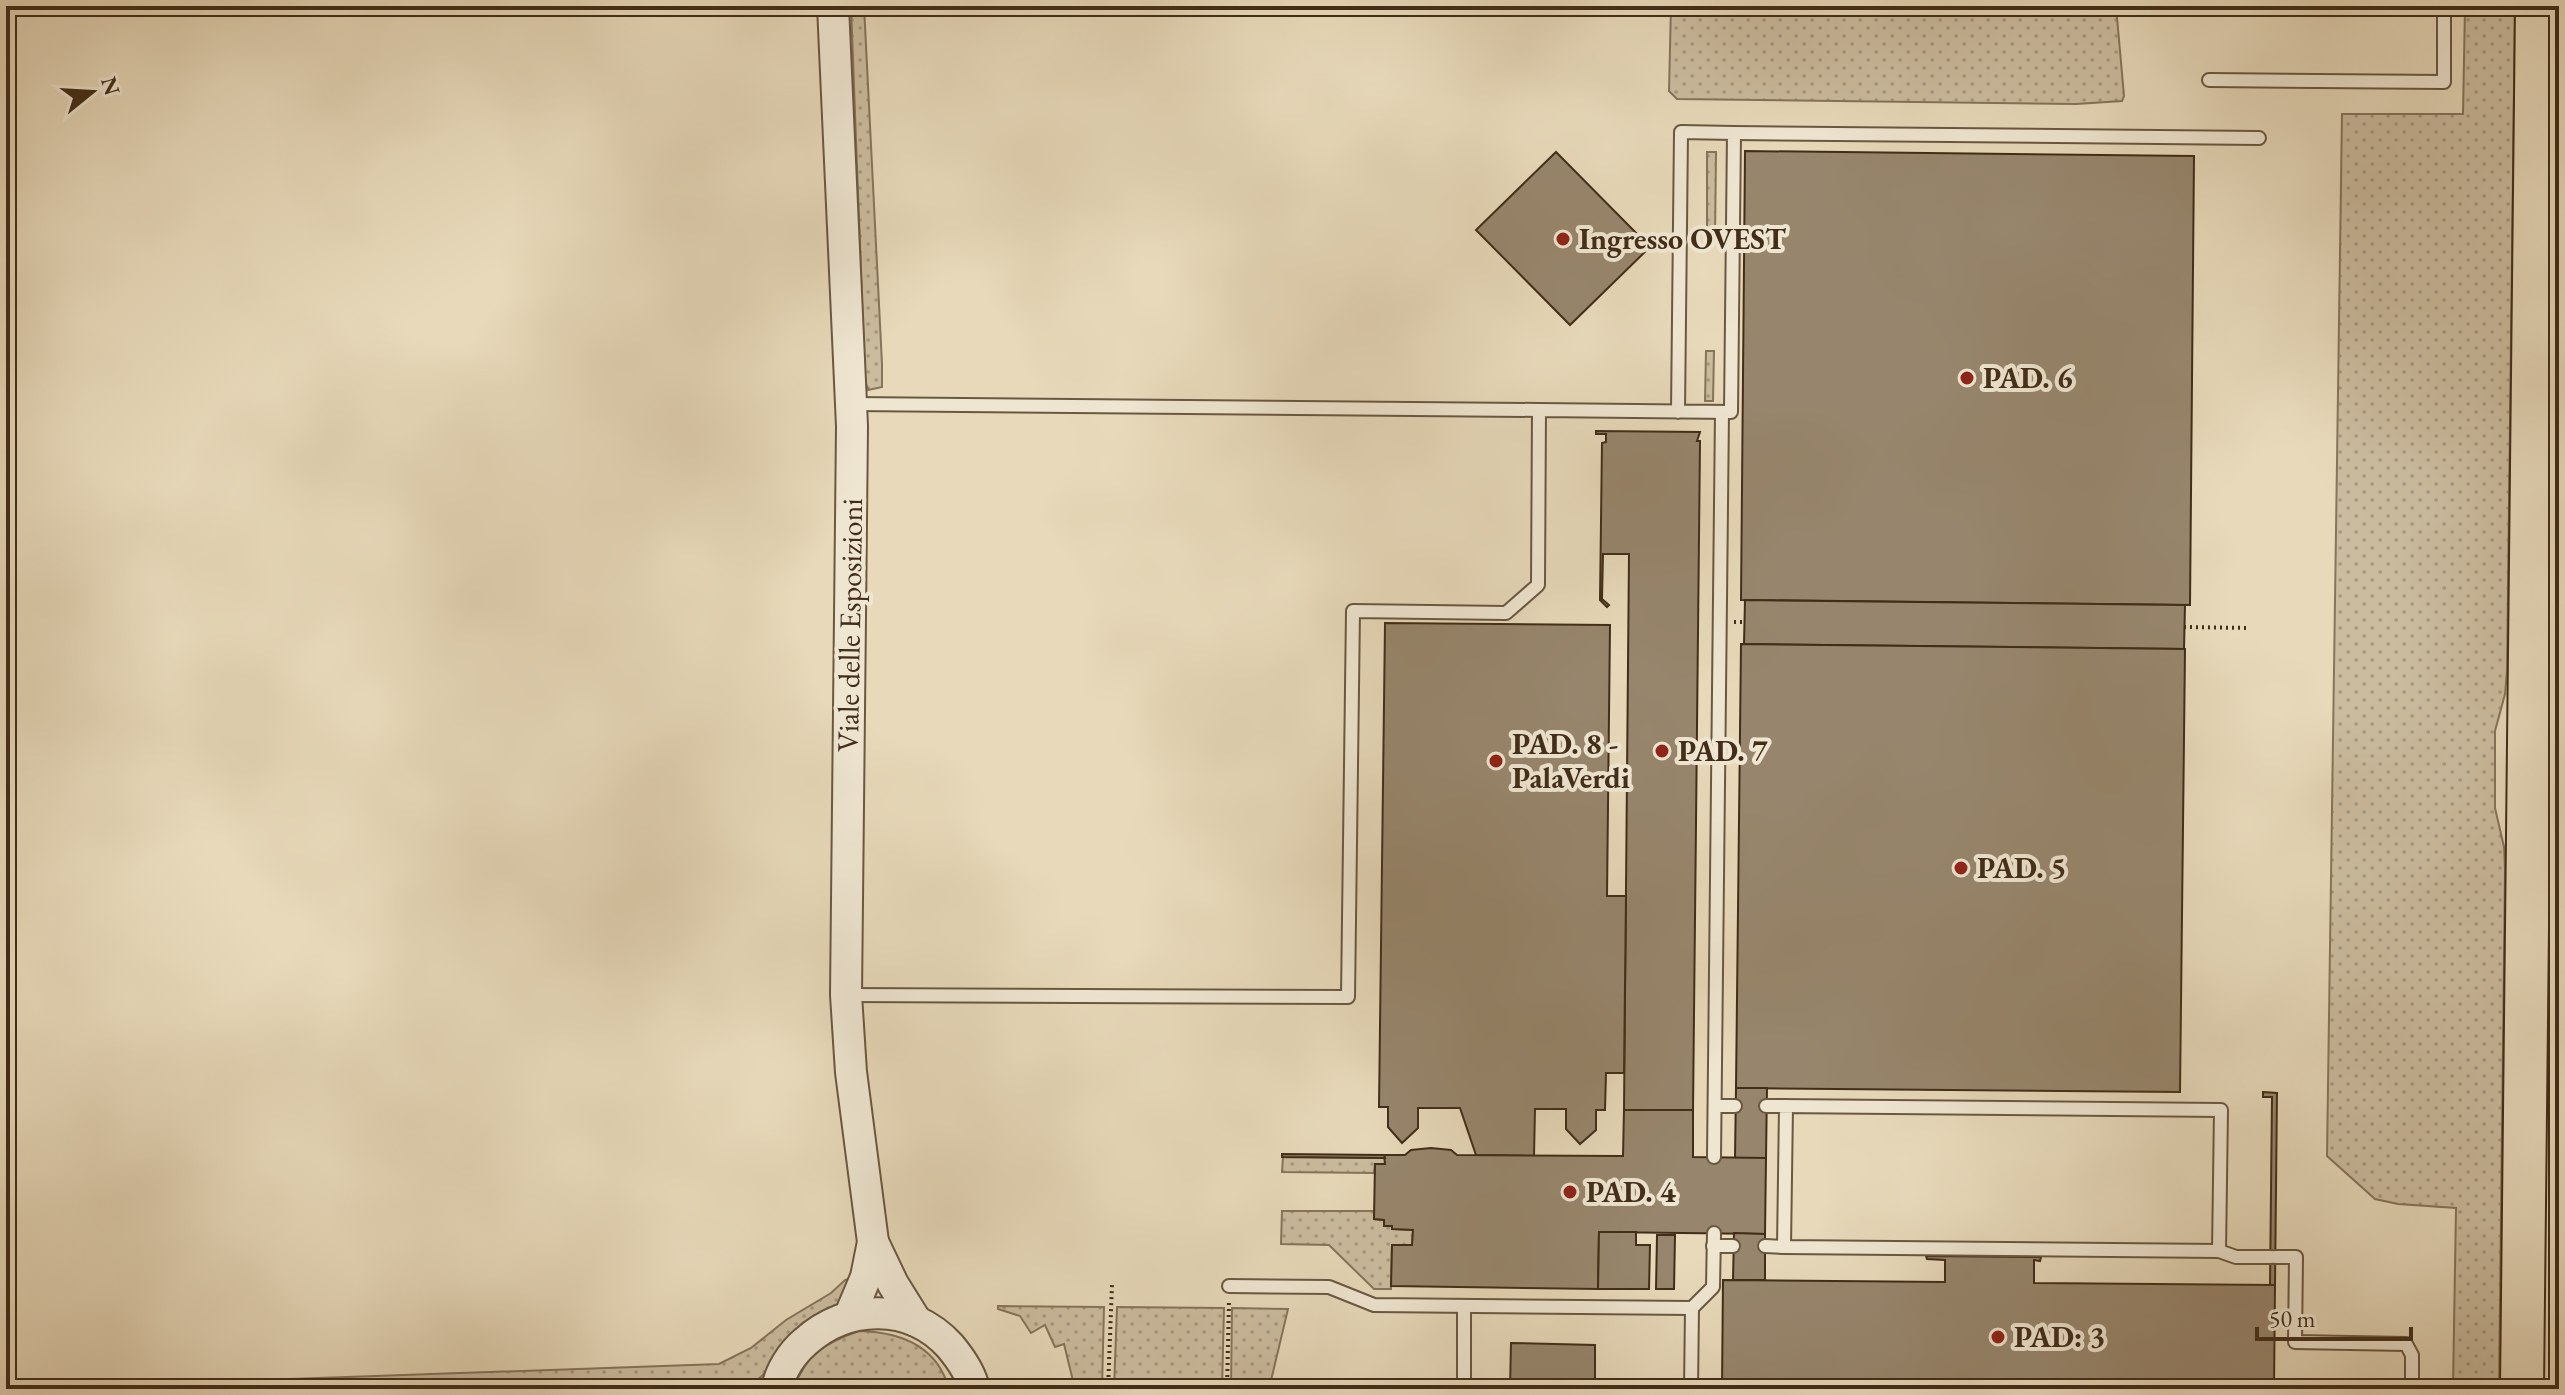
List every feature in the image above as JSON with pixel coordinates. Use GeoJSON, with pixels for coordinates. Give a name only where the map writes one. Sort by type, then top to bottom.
{"type":"FeatureCollection","features":[{"type":"Feature","properties":{"kind":"highway"},"geometry":{"type":"LineString","coordinates":[[2522,1389],[2537,6]]}},
{"type":"Feature","properties":{"kind":"street","name":"Viale delle Esposizioni"},"geometry":{"type":"LineString","coordinates":[[833,6],[852,404],[846,995],[849,1059],[873,1242],[893,1284],[916,1321]]}},
{"type":"Feature","properties":{"kind":"street","name":"Viale delle Esposizioni"},"geometry":{"type":"LineString","coordinates":[[850,1315],[866,1277],[873,1242]]}},
{"type":"Feature","properties":{"kind":"street","name":"Viale delle Esposizioni"},"geometry":{"type":"LineString","coordinates":[[777,1389],[778,1381],[795,1350],[821,1327],[850,1315],[874,1312],[896,1314],[916,1321],[940,1336],[960,1357],[974,1389]]}},
{"type":"Feature","properties":{"kind":"lane"},"geometry":{"type":"LineString","coordinates":[[2209,80],[2444,82],[2444,6]]}},
{"type":"Feature","properties":{"kind":"lane"},"geometry":{"type":"LineString","coordinates":[[1678,412],[1681,132],[2259,138]]}},
{"type":"Feature","properties":{"kind":"lane"},"geometry":{"type":"LineString","coordinates":[[852,404],[1731,412],[1734,133]]}},
{"type":"Feature","properties":{"kind":"lane"},"geometry":{"type":"LineString","coordinates":[[846,995],[1348,997],[1353,611],[1506,613],[1538,585],[1539,410]]}},
{"type":"Feature","properties":{"kind":"lane"},"geometry":{"type":"LineString","coordinates":[[1714,1157],[1722,412]]}},
{"type":"Feature","properties":{"kind":"lane"},"geometry":{"type":"LineString","coordinates":[[1715,1106],[1735,1106]]}},
{"type":"Feature","properties":{"kind":"lane"},"geometry":{"type":"LineString","coordinates":[[1766,1106],[2221,1110],[2219,1251]]}},
{"type":"Feature","properties":{"kind":"lane"},"geometry":{"type":"LineString","coordinates":[[1784,1247],[1786,1106]]}},
{"type":"Feature","properties":{"kind":"lane"},"geometry":{"type":"LineString","coordinates":[[1691,1389],[1692,1308],[1713,1287],[1714,1239],[1733,1246]]}},
{"type":"Feature","properties":{"kind":"lane"},"geometry":{"type":"LineString","coordinates":[[1765,1246],[2219,1251],[2236,1257],[2296,1257],[2295,1342],[2406,1344],[2412,1355],[2412,1389]]}},
{"type":"Feature","properties":{"kind":"lane"},"geometry":{"type":"LineString","coordinates":[[1229,1286],[1329,1287],[1374,1305],[1692,1308]]}},
{"type":"Feature","properties":{"kind":"lane"},"geometry":{"type":"LineString","coordinates":[[1464,1306],[1464,1389]]}},
{"type":"Feature","properties":{"kind":"path"},"geometry":{"type":"LineString","coordinates":[[2184,627],[2250,628]]}},
{"type":"Feature","properties":{"kind":"path"},"geometry":{"type":"LineString","coordinates":[[1108,1389],[1112,1285]]}},
{"type":"Feature","properties":{"kind":"path"},"geometry":{"type":"LineString","coordinates":[[1227,1389],[1229,1286]]}},
{"type":"Feature","properties":{"kind":"shaded area"},"geometry":{"type":"Polygon","coordinates":[[[851,6],[864,6],[882,364],[882,387],[868,390],[865,380],[851,6]]]}},
{"type":"Feature","properties":{"kind":"shaded area"},"geometry":{"type":"Polygon","coordinates":[[[1671,6],[2116,6],[2124,96],[2122,101],[2076,104],[1677,99],[1669,91],[1671,6]]]}},
{"type":"Feature","properties":{"kind":"shaded area"},"geometry":{"type":"Polygon","coordinates":[[[2465,6],[2515,6],[2507,671],[2505,694],[2495,731],[2495,808],[2504,847],[2505,869],[2499,1389],[2453,1389],[2456,1208],[2398,1204],[2375,1199],[2327,1156],[2342,114],[2463,114],[2465,6]]]}},
{"type":"Feature","properties":{"kind":"shaded area"},"geometry":{"type":"Polygon","coordinates":[[[1707,152],[1716,152],[1715,240],[1707,240],[1707,152]]]}},
{"type":"Feature","properties":{"kind":"shaded area"},"geometry":{"type":"Polygon","coordinates":[[[1706,351],[1714,351],[1713,401],[1705,401],[1706,351]]]}},
{"type":"Feature","properties":{"kind":"shaded area"},"geometry":{"type":"Polygon","coordinates":[[[1283,1157],[1385,1158],[1385,1164],[1375,1165],[1374,1173],[1282,1172],[1283,1157]]]}},
{"type":"Feature","properties":{"kind":"shaded area"},"geometry":{"type":"Polygon","coordinates":[[[1282,1211],[1374,1211],[1374,1219],[1384,1220],[1384,1226],[1413,1230],[1412,1245],[1392,1245],[1391,1289],[1374,1289],[1329,1245],[1281,1244],[1282,1211]]]}},
{"type":"Feature","properties":{"kind":"shaded area"},"geometry":{"type":"Polygon","coordinates":[[[859,1275],[844,1304],[747,1389],[6,1389],[719,1364],[751,1348],[845,1280],[859,1275]]]}},
{"type":"Feature","properties":{"kind":"shaded area"},"geometry":{"type":"Polygon","coordinates":[[[998,1306],[1104,1307],[1102,1389],[1075,1389],[1064,1344],[1055,1347],[1045,1325],[1031,1333],[1020,1316],[998,1309],[998,1306]]]}},
{"type":"Feature","properties":{"kind":"shaded area"},"geometry":{"type":"Polygon","coordinates":[[[1117,1307],[1224,1308],[1222,1389],[1114,1389],[1117,1307]]]}},
{"type":"Feature","properties":{"kind":"shaded area"},"geometry":{"type":"Polygon","coordinates":[[[1232,1308],[1288,1309],[1269,1389],[1231,1389],[1232,1308]]]}},
{"type":"Feature","properties":{"kind":"shaded area"},"geometry":{"type":"Polygon","coordinates":[[[859,1331],[889,1334],[915,1344],[936,1362],[949,1389],[794,1389],[804,1367],[818,1351],[859,1331]]]}},
{"type":"Feature","properties":{"kind":"building","name":"PAD. 6"},"geometry":{"type":"Polygon","coordinates":[[[1745,151],[2194,156],[2190,605],[1741,600],[1745,151]]]}},
{"type":"Feature","properties":{"kind":"building","name":"Ingresso OVEST"},"geometry":{"type":"Polygon","coordinates":[[[1556,152],[1650,247],[1570,325],[1476,230],[1556,152]]]}},
{"type":"Feature","properties":{"kind":"building","name":"PAD. 7"},"geometry":{"type":"Polygon","coordinates":[[[1596,431],[1700,432],[1697,441],[1700,441],[1693,1110],[1624,1110],[1629,554],[1603,554],[1602,599],[1609,605],[1607,607],[1600,600],[1602,443],[1606,442],[1606,434],[1596,434],[1596,431]]]}},
{"type":"Feature","properties":{"kind":"building"},"geometry":{"type":"Polygon","coordinates":[[[1745,600],[2185,605],[2184,649],[1744,644],[1745,600]]]}},
{"type":"Feature","properties":{"kind":"building","name":"PAD. 8 - PalaVerdi"},"geometry":{"type":"Polygon","coordinates":[[[1385,623],[1610,625],[1607,896],[1626,896],[1624,1073],[1606,1073],[1605,1110],[1596,1110],[1596,1130],[1580,1144],[1566,1129],[1566,1109],[1535,1109],[1534,1156],[1476,1155],[1460,1108],[1418,1108],[1418,1128],[1402,1143],[1388,1127],[1388,1107],[1379,1107],[1385,623]]]}},
{"type":"Feature","properties":{"kind":"building","name":"PAD. 5"},"geometry":{"type":"Polygon","coordinates":[[[1741,644],[2185,649],[2180,1092],[1736,1088],[1741,644]]]}},
{"type":"Feature","properties":{"kind":"building"},"geometry":{"type":"Polygon","coordinates":[[[1736,1088],[1767,1088],[1766,1158],[1735,1158],[1736,1088]]]}},
{"type":"Feature","properties":{"kind":"building"},"geometry":{"type":"Polygon","coordinates":[[[2263,1092],[2277,1093],[2275,1285],[2270,1285],[2272,1097],[2263,1097],[2263,1092]]]}},
{"type":"Feature","properties":{"kind":"building","name":"PAD. 4"},"geometry":{"type":"Polygon","coordinates":[[[1624,1110],[1693,1110],[1693,1157],[1766,1158],[1765,1234],[1599,1232],[1598,1289],[1391,1286],[1392,1245],[1412,1245],[1413,1230],[1392,1229],[1392,1226],[1384,1226],[1384,1220],[1374,1219],[1375,1164],[1385,1164],[1384,1155],[1405,1155],[1411,1150],[1431,1148],[1451,1150],[1457,1155],[1623,1156],[1624,1110]]]}},
{"type":"Feature","properties":{"kind":"building"},"geometry":{"type":"Polygon","coordinates":[[[1282,1154],[1384,1155],[1385,1158],[1282,1157],[1282,1154]]]}},
{"type":"Feature","properties":{"kind":"building"},"geometry":{"type":"Polygon","coordinates":[[[1599,1232],[1636,1232],[1636,1245],[1650,1245],[1649,1289],[1598,1289],[1599,1232]]]}},
{"type":"Feature","properties":{"kind":"building"},"geometry":{"type":"Polygon","coordinates":[[[1734,1233],[1765,1234],[1765,1280],[1733,1280],[1734,1233]]]}},
{"type":"Feature","properties":{"kind":"building"},"geometry":{"type":"Polygon","coordinates":[[[1657,1235],[1675,1235],[1674,1289],[1656,1289],[1657,1235]]]}},
{"type":"Feature","properties":{"kind":"building","name":"PAD: 3"},"geometry":{"type":"Polygon","coordinates":[[[1926,1256],[2041,1257],[2040,1261],[2034,1260],[2034,1283],[2275,1285],[2274,1389],[1722,1389],[1723,1280],[1945,1282],[1945,1260],[1927,1259],[1926,1256]]]}},
{"type":"Feature","properties":{"kind":"building"},"geometry":{"type":"Polygon","coordinates":[[[1511,1343],[1595,1345],[1595,1389],[1510,1389],[1511,1343]]]}},
{"type":"Feature","properties":{"kind":"place","name":"Ingresso OVEST"},"geometry":{"type":"Point","coordinates":[1563,239]}},
{"type":"Feature","properties":{"kind":"place","name":"PAD. 6"},"geometry":{"type":"Point","coordinates":[1967,378]}},
{"type":"Feature","properties":{"kind":"place","name":"PAD. 7"},"geometry":{"type":"Point","coordinates":[1662,751]}},
{"type":"Feature","properties":{"kind":"place","name":"PAD. 8 - PalaVerdi"},"geometry":{"type":"Point","coordinates":[1496,761]}},
{"type":"Feature","properties":{"kind":"place","name":"PAD. 5"},"geometry":{"type":"Point","coordinates":[1961,868]}},
{"type":"Feature","properties":{"kind":"place","name":"PAD. 4"},"geometry":{"type":"Point","coordinates":[1570,1192]}},
{"type":"Feature","properties":{"kind":"place","name":"PAD: 3"},"geometry":{"type":"Point","coordinates":[1998,1337]}}]}
